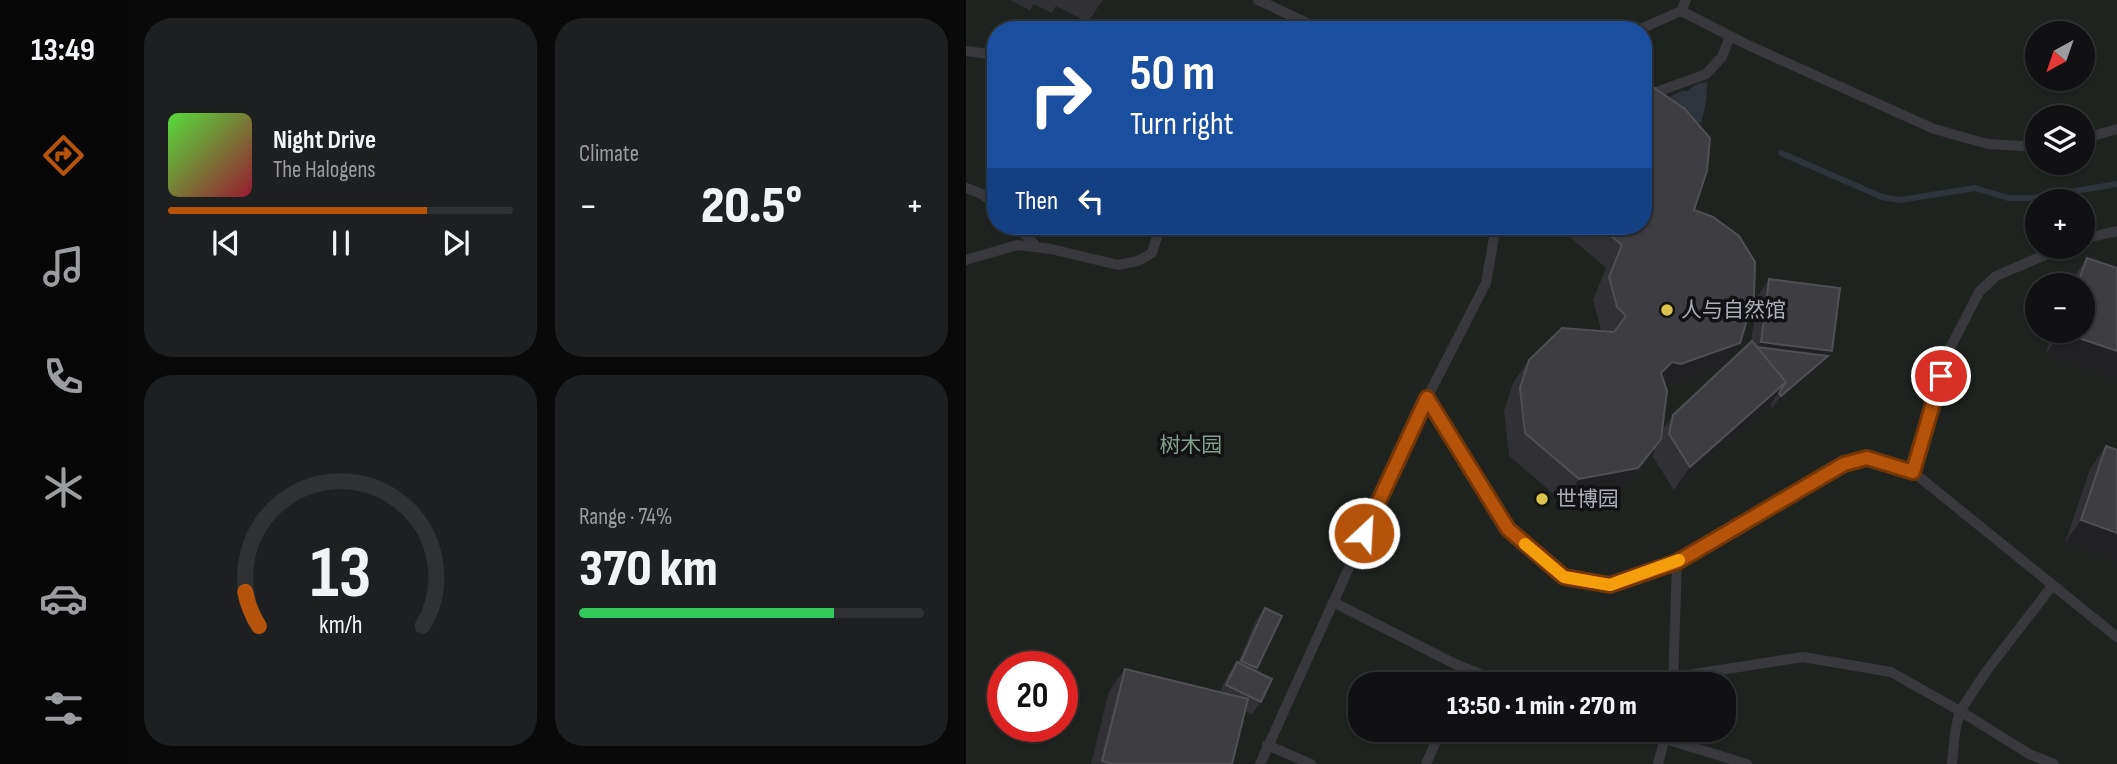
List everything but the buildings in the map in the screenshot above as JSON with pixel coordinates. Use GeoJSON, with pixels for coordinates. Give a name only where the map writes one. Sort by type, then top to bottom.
{"type":"FeatureCollection","features":[{"type":"Feature","properties":{"kind":"lane"},"geometry":{"type":"LineString","coordinates":[[1258,0],[1303,21]]}},
{"type":"Feature","properties":{"kind":"lane"},"geometry":{"type":"LineString","coordinates":[[1652,24],[1681,11],[1686,0]]}},
{"type":"Feature","properties":{"kind":"lane"},"geometry":{"type":"LineString","coordinates":[[1681,11],[1934,129],[1988,144],[2025,146]]}},
{"type":"Feature","properties":{"kind":"lane"},"geometry":{"type":"LineString","coordinates":[[1652,94],[1706,74],[1722,57],[1730,36]]}},
{"type":"Feature","properties":{"kind":"lane"},"geometry":{"type":"LineString","coordinates":[[966,51],[987,54]]}},
{"type":"Feature","properties":{"kind":"lane"},"geometry":{"type":"LineString","coordinates":[[2095,135],[2117,129]]}},
{"type":"Feature","properties":{"kind":"lane"},"geometry":{"type":"LineString","coordinates":[[966,188],[987,198]]}},
{"type":"Feature","properties":{"kind":"lane"},"geometry":{"type":"LineString","coordinates":[[2095,236],[2117,231]]}},
{"type":"Feature","properties":{"kind":"lane"},"geometry":{"type":"LineString","coordinates":[[1026,235],[1035,246]]}},
{"type":"Feature","properties":{"kind":"lane"},"geometry":{"type":"LineString","coordinates":[[966,260],[1017,245],[1035,246],[1118,265],[1138,261],[1152,253],[1157,235]]}},
{"type":"Feature","properties":{"kind":"lane"},"geometry":{"type":"LineString","coordinates":[[1260,764],[1427,398],[1486,283],[1495,235]]}},
{"type":"Feature","properties":{"kind":"lane"},"geometry":{"type":"LineString","coordinates":[[1913,472],[1948,352],[1979,292],[1996,276],[2036,259]]}},
{"type":"Feature","properties":{"kind":"lane"},"geometry":{"type":"LineString","coordinates":[[1427,398],[1508,529],[1564,577],[1610,585],[1677,562],[1844,464],[1867,458],[1913,472],[2117,637]]}},
{"type":"Feature","properties":{"kind":"lane"},"geometry":{"type":"LineString","coordinates":[[1674,672],[1677,562]]}},
{"type":"Feature","properties":{"kind":"lane"},"geometry":{"type":"LineString","coordinates":[[1952,764],[1960,711],[1987,669],[2052,586]]}},
{"type":"Feature","properties":{"kind":"lane"},"geometry":{"type":"LineString","coordinates":[[1333,602],[1475,672]]}},
{"type":"Feature","properties":{"kind":"lane"},"geometry":{"type":"LineString","coordinates":[[1722,672],[1803,657],[1891,672],[2029,754],[2053,764]]}},
{"type":"Feature","properties":{"kind":"lane"},"geometry":{"type":"LineString","coordinates":[[1426,764],[1436,742]]}},
{"type":"Feature","properties":{"kind":"lane"},"geometry":{"type":"LineString","coordinates":[[1658,764],[1664,742]]}},
{"type":"Feature","properties":{"kind":"lane"},"geometry":{"type":"LineString","coordinates":[[1688,742],[1747,764]]}},
{"type":"Feature","properties":{"kind":"lane"},"geometry":{"type":"LineString","coordinates":[[1267,745],[1311,764]]}},
{"type":"Feature","properties":{"kind":"green space","name":"世博园"},"geometry":{"type":"Polygon","coordinates":[[[966,0],[2117,0],[2117,764],[966,764],[966,0]]]}},
{"type":"Feature","properties":{"kind":"shaded area"},"geometry":{"type":"Polygon","coordinates":[[[1700,83],[1707,83],[1701,123],[1695,122],[1668,98],[1681,91],[1688,91],[1700,83]]]}},
{"type":"Feature","properties":{"kind":"waterway"},"geometry":{"type":"LineString","coordinates":[[1781,153],[1882,197],[1900,200],[1975,188],[2008,198],[2033,198],[2117,184]]}},
{"type":"Feature","properties":{"kind":"slow traffic"},"geometry":{"type":"LineString","coordinates":[[1525,544],[1564,577],[1610,585],[1679,560]]}},
{"type":"Feature","properties":{"kind":"place","name":"人与自然馆"},"geometry":{"type":"Point","coordinates":[1667,310]}},
{"type":"Feature","properties":{"kind":"place","name":"世博园"},"geometry":{"type":"Point","coordinates":[1542,499]}},
{"type":"Feature","properties":{"kind":"route"},"geometry":{"type":"LineString","coordinates":[[1364,533],[1427,398],[1508,529],[1564,577],[1610,585],[1677,562],[1844,464],[1867,458],[1913,472],[1941,376]]}},
{"type":"Feature","properties":{"kind":"park label","name":"树木园"},"geometry":{"type":"Point","coordinates":[1191,445]}}]}
